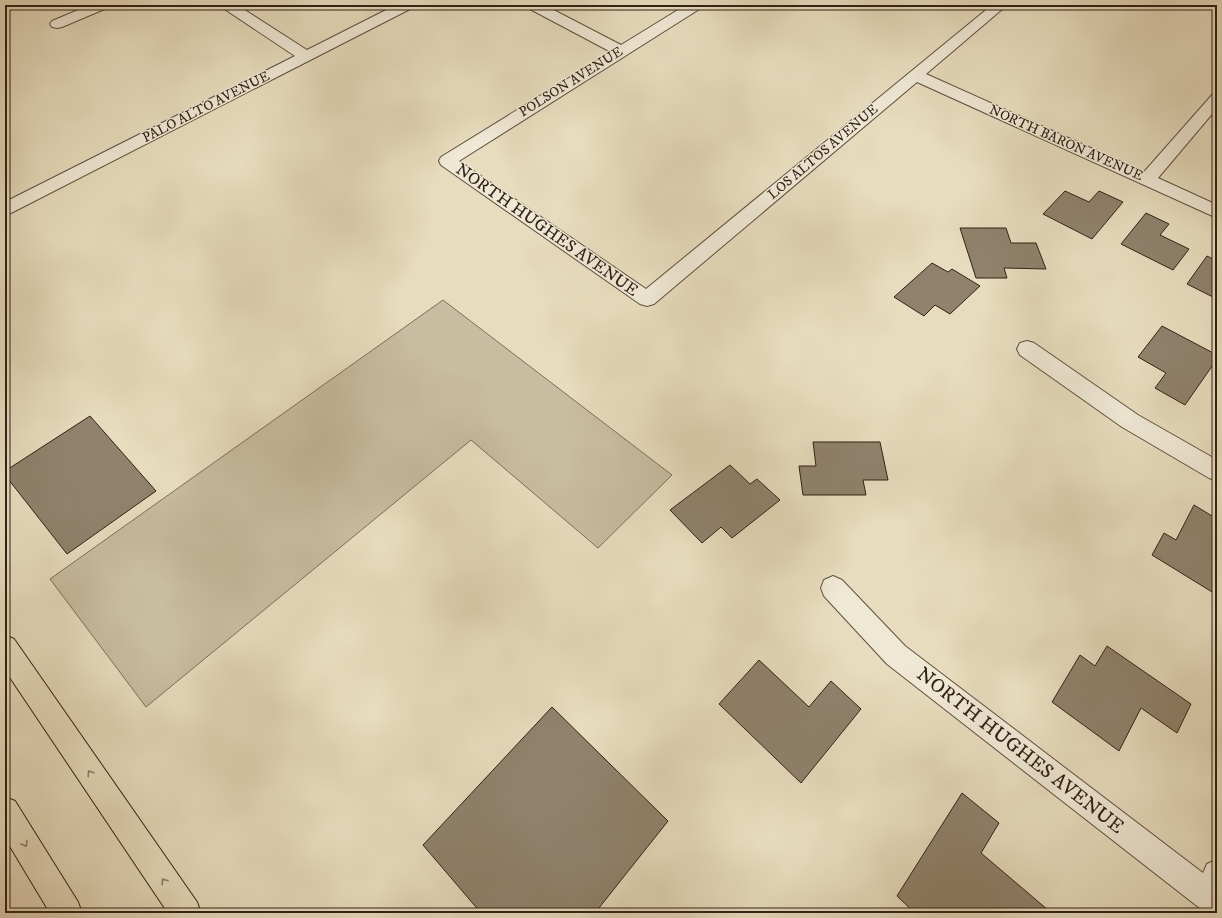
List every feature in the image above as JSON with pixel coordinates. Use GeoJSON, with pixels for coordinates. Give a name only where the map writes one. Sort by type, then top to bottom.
{"type":"FeatureCollection","features":[{"type":"Feature","properties":{"kind":"main road"},"geometry":{"type":"LineString","coordinates":[[5,648],[186,913]]}},
{"type":"Feature","properties":{"kind":"main road"},"geometry":{"type":"LineString","coordinates":[[5,811],[67,913]]}},
{"type":"Feature","properties":{"kind":"street"},"geometry":{"type":"LineString","coordinates":[[57,24],[102,5]]}},
{"type":"Feature","properties":{"kind":"street"},"geometry":{"type":"LineString","coordinates":[[228,5],[306,56]]}},
{"type":"Feature","properties":{"kind":"street","name":"PALO ALTO AVENUE"},"geometry":{"type":"LineString","coordinates":[[5,209],[407,5]]}},
{"type":"Feature","properties":{"kind":"street"},"geometry":{"type":"LineString","coordinates":[[533,5],[621,51]]}},
{"type":"Feature","properties":{"kind":"street","name":"POLSON AVENUE"},"geometry":{"type":"LineString","coordinates":[[447,161],[696,5]]}},
{"type":"Feature","properties":{"kind":"street","name":"LOS ALTOS AVENUE"},"geometry":{"type":"LineString","coordinates":[[647,299],[1000,5]]}},
{"type":"Feature","properties":{"kind":"street","name":"NORTH BARON AVENUE"},"geometry":{"type":"LineString","coordinates":[[915,75],[1217,212]]}},
{"type":"Feature","properties":{"kind":"street"},"geometry":{"type":"LineString","coordinates":[[1147,180],[1217,98]]}},
{"type":"Feature","properties":{"kind":"street","name":"NORTH HUGHES AVENUE"},"geometry":{"type":"LineString","coordinates":[[447,161],[647,299]]}},
{"type":"Feature","properties":{"kind":"street"},"geometry":{"type":"LineString","coordinates":[[1027,349],[1130,421],[1217,471]]}},
{"type":"Feature","properties":{"kind":"street","name":"NORTH HUGHES AVENUE"},"geometry":{"type":"LineString","coordinates":[[833,588],[896,655],[1214,891]]}},
{"type":"Feature","properties":{"kind":"shaded area"},"geometry":{"type":"Polygon","coordinates":[[[443,300],[672,475],[598,548],[471,440],[146,707],[50,579],[443,300]]]}},
{"type":"Feature","properties":{"kind":"building"},"geometry":{"type":"Polygon","coordinates":[[[1065,191],[1089,202],[1099,191],[1123,202],[1092,239],[1043,214],[1065,191]]]}},
{"type":"Feature","properties":{"kind":"building"},"geometry":{"type":"Polygon","coordinates":[[[1146,213],[1169,224],[1160,235],[1189,249],[1173,270],[1121,244],[1146,213]]]}},
{"type":"Feature","properties":{"kind":"building"},"geometry":{"type":"Polygon","coordinates":[[[960,228],[1006,228],[1011,243],[1036,243],[1046,269],[1004,268],[1007,278],[976,278],[960,228]]]}},
{"type":"Feature","properties":{"kind":"building"},"geometry":{"type":"Polygon","coordinates":[[[1207,256],[1217,261],[1217,299],[1187,284],[1207,256]]]}},
{"type":"Feature","properties":{"kind":"building"},"geometry":{"type":"Polygon","coordinates":[[[932,263],[948,272],[952,269],[980,286],[950,314],[935,305],[924,316],[894,297],[932,263]]]}},
{"type":"Feature","properties":{"kind":"building"},"geometry":{"type":"Polygon","coordinates":[[[1162,326],[1217,355],[1217,359],[1185,405],[1155,388],[1166,373],[1138,357],[1162,326]]]}},
{"type":"Feature","properties":{"kind":"building"},"geometry":{"type":"Polygon","coordinates":[[[90,416],[156,491],[67,554],[5,475],[5,471],[90,416]]]}},
{"type":"Feature","properties":{"kind":"building"},"geometry":{"type":"Polygon","coordinates":[[[813,442],[880,442],[888,480],[863,480],[866,495],[803,495],[799,466],[816,466],[813,442]]]}},
{"type":"Feature","properties":{"kind":"building"},"geometry":{"type":"Polygon","coordinates":[[[730,465],[750,484],[757,479],[780,500],[732,538],[721,527],[702,543],[670,510],[730,465]]]}},
{"type":"Feature","properties":{"kind":"building"},"geometry":{"type":"Polygon","coordinates":[[[1194,505],[1217,519],[1217,595],[1152,555],[1164,533],[1176,540],[1194,505]]]}},
{"type":"Feature","properties":{"kind":"building"},"geometry":{"type":"Polygon","coordinates":[[[1107,646],[1191,704],[1177,733],[1141,708],[1119,751],[1052,702],[1080,655],[1095,666],[1107,646]]]}},
{"type":"Feature","properties":{"kind":"building"},"geometry":{"type":"Polygon","coordinates":[[[759,660],[809,707],[831,681],[861,709],[801,783],[719,704],[759,660]]]}},
{"type":"Feature","properties":{"kind":"building"},"geometry":{"type":"Polygon","coordinates":[[[552,707],[668,821],[595,913],[481,913],[423,845],[552,707]]]}},
{"type":"Feature","properties":{"kind":"building"},"geometry":{"type":"Polygon","coordinates":[[[962,793],[999,823],[981,853],[1048,910],[1047,913],[915,913],[897,896],[962,793]]]}}]}
